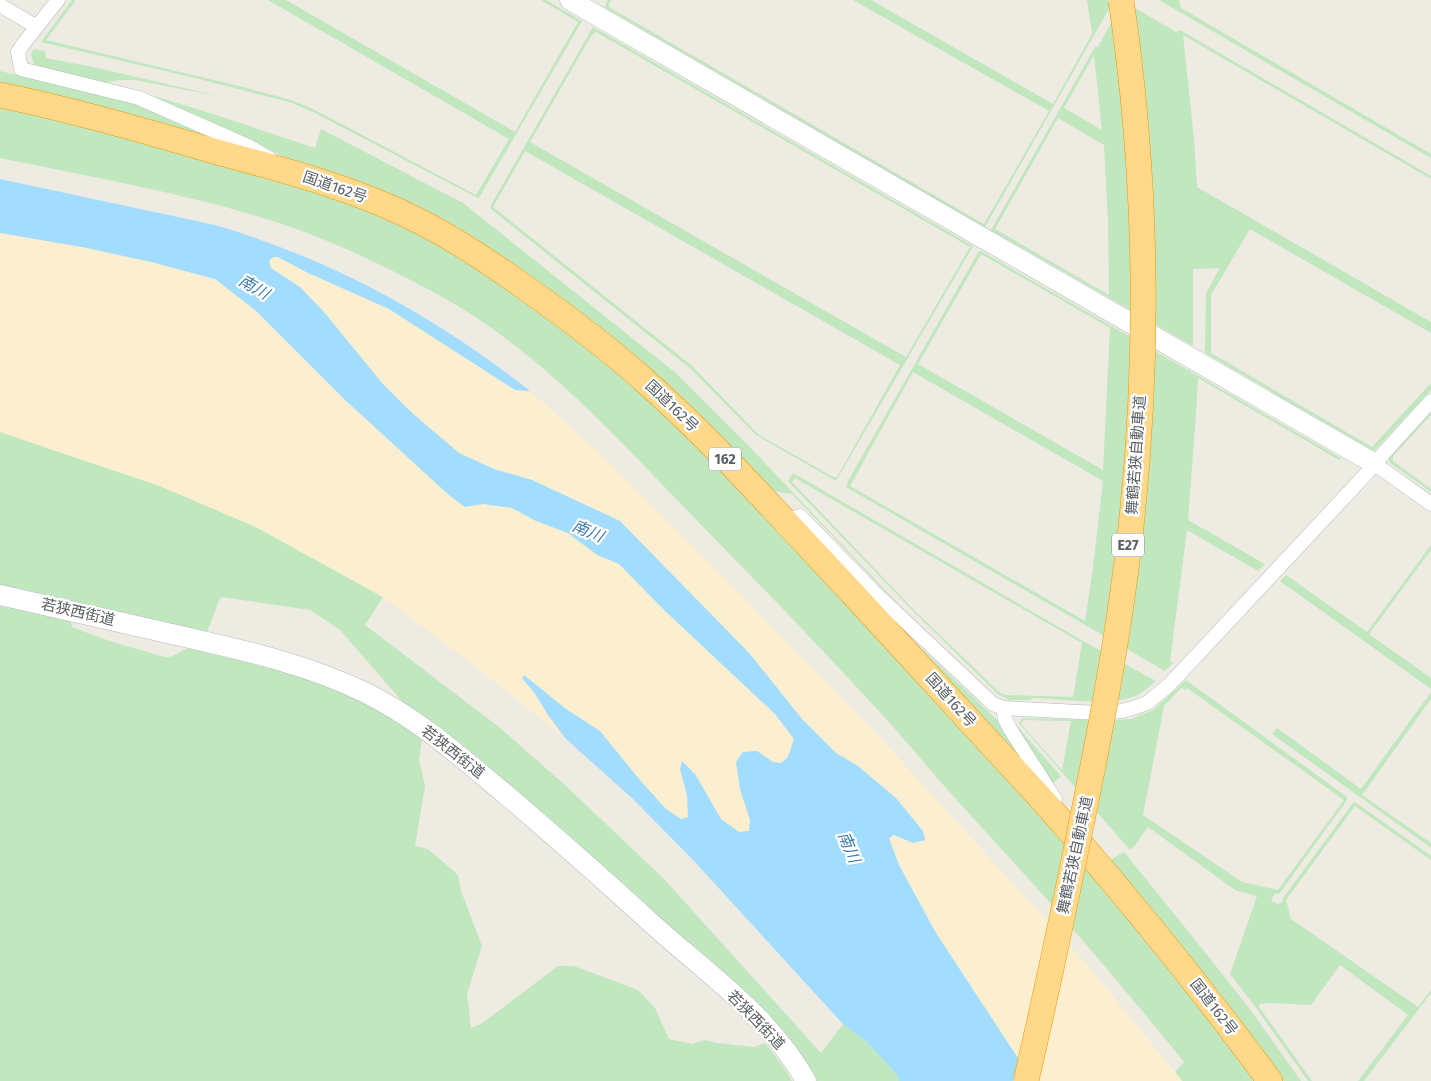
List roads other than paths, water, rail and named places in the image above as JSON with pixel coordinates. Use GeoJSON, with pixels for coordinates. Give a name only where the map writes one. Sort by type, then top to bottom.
{"type":"FeatureCollection","features":[{"type":"Feature","properties":{"kind":"highway","name":"舞鶴若狭自動車道"},"geometry":{"type":"LineString","coordinates":[[1026,1081],[1047,991],[1102,720],[1120,614],[1134,488],[1140,415],[1142,244],[1134,116],[1121,0]]}},
{"type":"Feature","properties":{"kind":"highway","name":"国道162号"},"geometry":{"type":"LineString","coordinates":[[0,95],[143,131],[270,166],[323,182],[388,206],[431,227],[490,262],[565,315],[646,382],[709,443],[924,670],[1065,825],[1228,1024],[1270,1081]]}},
{"type":"Feature","properties":{"kind":"street"},"geometry":{"type":"LineString","coordinates":[[58,0],[18,52],[21,69],[139,98],[250,147],[268,157],[270,166]]}},
{"type":"Feature","properties":{"kind":"street"},"geometry":{"type":"LineString","coordinates":[[570,0],[1375,464],[1431,504]]}},
{"type":"Feature","properties":{"kind":"street"},"geometry":{"type":"LineString","coordinates":[[0,5],[38,27]]}},
{"type":"Feature","properties":{"kind":"street"},"geometry":{"type":"LineString","coordinates":[[784,521],[800,516],[872,590],[993,704],[1003,708],[1099,712],[1122,711],[1147,703],[1169,685],[1367,473],[1431,401]]}},
{"type":"Feature","properties":{"kind":"street","name":"若狭西街道"},"geometry":{"type":"LineString","coordinates":[[0,595],[238,649],[296,665],[343,683],[408,717],[480,773],[735,996],[771,1032],[795,1063],[806,1081]]}},
{"type":"Feature","properties":{"kind":"street"},"geometry":{"type":"LineString","coordinates":[[1003,708],[1005,720],[1061,810],[1065,825]]}},
{"type":"Feature","properties":{"kind":"water","name":"南川"},"geometry":{"type":"Polygon","coordinates":[[[0,179],[215,225],[300,255],[341,273],[419,314],[457,338],[530,391],[515,390],[389,309],[306,272],[278,257],[273,257],[269,261],[271,268],[300,287],[324,312],[382,383],[411,412],[459,453],[494,469],[532,480],[620,521],[750,654],[802,719],[836,753],[858,766],[896,798],[923,831],[925,840],[913,843],[894,835],[889,838],[899,865],[936,933],[1033,1081],[899,1081],[897,1075],[867,1042],[843,1024],[694,861],[634,800],[565,738],[534,692],[522,678],[524,675],[566,709],[600,731],[666,809],[681,819],[688,817],[687,796],[680,769],[682,761],[695,774],[721,819],[739,832],[749,831],[750,820],[740,789],[736,762],[743,752],[757,751],[773,762],[781,763],[788,757],[794,739],[775,714],[663,609],[619,564],[597,555],[568,533],[536,521],[512,508],[483,504],[465,507],[450,496],[344,399],[255,310],[215,279],[151,262],[82,247],[0,233],[0,179]]]}}]}
